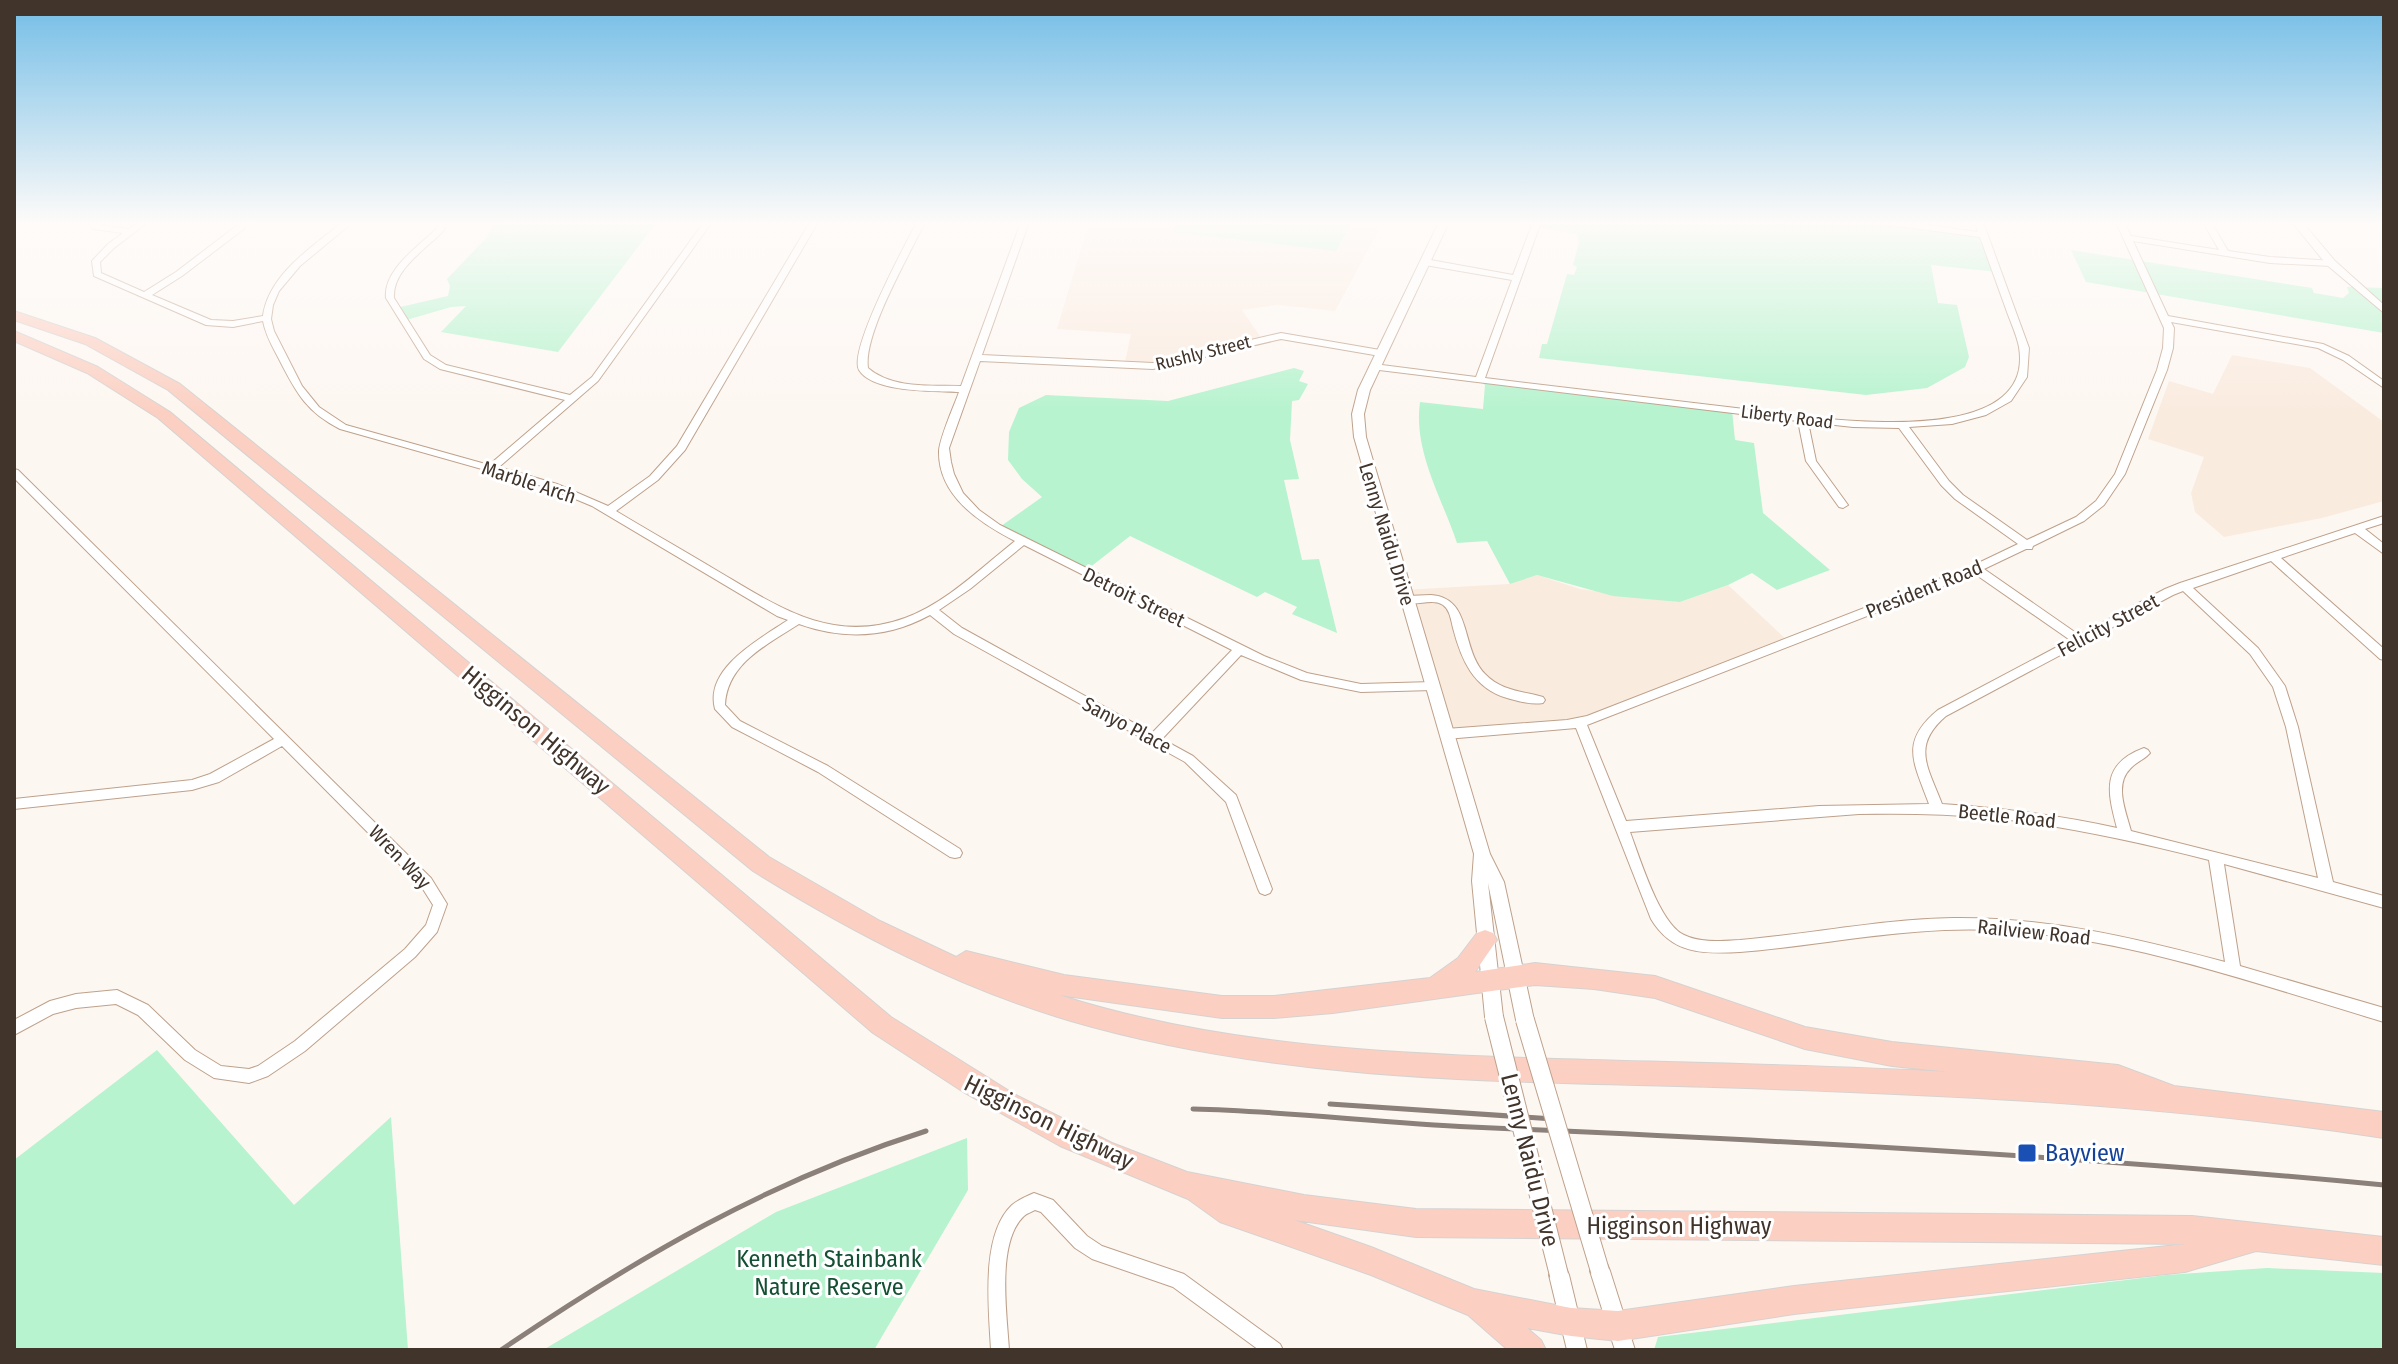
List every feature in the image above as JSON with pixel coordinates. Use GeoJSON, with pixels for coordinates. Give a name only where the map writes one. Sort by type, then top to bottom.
{"type":"FeatureCollection","features":[{"type":"Feature","properties":{"kind":"highway","name":"Higginson Highway"},"geometry":{"type":"LineString","coordinates":[[14,315],[90,341],[174,387],[761,864],[833,910],[910,948],[1003,988],[1070,1010],[1190,1039],[1262,1052],[1333,1060],[1575,1072],[1824,1079],[2179,1099],[2384,1125]]}},
{"type":"Feature","properties":{"kind":"highway","name":"Higginson Highway"},"geometry":{"type":"LineString","coordinates":[[14,336],[78,360],[131,391],[164,415],[882,1025],[951,1074],[997,1101],[1092,1148],[1191,1187],[1350,1215],[1416,1223],[2133,1228],[2259,1237],[2384,1251]]}},
{"type":"Feature","properties":{"kind":"highway"},"geometry":{"type":"LineString","coordinates":[[1433,987],[1466,965],[1485,940]]}},
{"type":"Feature","properties":{"kind":"highway"},"geometry":{"type":"LineString","coordinates":[[910,948],[1064,986],[1222,1007],[1333,1002],[1516,976],[1574,975],[1643,985],[1697,1000],[1805,1038],[1892,1054],[2118,1077],[2156,1087],[2179,1099]]}},
{"type":"Feature","properties":{"kind":"highway"},"geometry":{"type":"LineString","coordinates":[[1191,1187],[1230,1212],[1371,1261],[1474,1303],[1574,1336],[1621,1338],[1794,1300],[2185,1258],[2259,1237]]}},
{"type":"Feature","properties":{"kind":"highway"},"geometry":{"type":"LineString","coordinates":[[1474,1303],[1531,1350]]}},
{"type":"Feature","properties":{"kind":"street"},"geometry":{"type":"LineString","coordinates":[[120,286],[209,323],[233,324],[267,318],[280,286]]}},
{"type":"Feature","properties":{"kind":"street"},"geometry":{"type":"LineString","coordinates":[[145,295],[160,286]]}},
{"type":"Feature","properties":{"kind":"street"},"geometry":{"type":"LineString","coordinates":[[389,286],[390,298],[427,357],[443,367],[574,399]]}},
{"type":"Feature","properties":{"kind":"street"},"geometry":{"type":"LineString","coordinates":[[492,468],[574,399],[612,358],[663,286]]}},
{"type":"Feature","properties":{"kind":"street"},"geometry":{"type":"LineString","coordinates":[[607,512],[654,478],[681,448],[777,286]]}},
{"type":"Feature","properties":{"kind":"street"},"geometry":{"type":"LineString","coordinates":[[891,286],[867,336],[860,361],[872,377],[888,383],[964,389]]}},
{"type":"Feature","properties":{"kind":"street","name":"Detroit Street"},"geometry":{"type":"LineString","coordinates":[[1003,286],[944,448],[952,485],[978,516],[1022,541],[1283,669],[1326,683],[1378,689],[1433,686]]}},
{"type":"Feature","properties":{"kind":"street","name":"Lenny Naidu Drive"},"geometry":{"type":"LineString","coordinates":[[1413,286],[1380,353],[1360,404],[1360,437],[1482,854],[1496,882],[1525,1020],[1621,1338]]}},
{"type":"Feature","properties":{"kind":"street"},"geometry":{"type":"LineString","coordinates":[[1480,379],[1512,286]]}},
{"type":"Feature","properties":{"kind":"street","name":"Liberty Road"},"geometry":{"type":"LineString","coordinates":[[1374,367],[1802,419],[1904,427],[1951,422],[1981,413],[2001,402],[2022,378],[2026,363],[2024,348],[2001,286]]}},
{"type":"Feature","properties":{"kind":"street"},"geometry":{"type":"LineString","coordinates":[[2152,286],[2168,319],[2320,346],[2346,358],[2384,385]]}},
{"type":"Feature","properties":{"kind":"street"},"geometry":{"type":"LineString","coordinates":[[2357,286],[2384,310]]}},
{"type":"Feature","properties":{"kind":"street","name":"Marble Arch"},"geometry":{"type":"LineString","coordinates":[[267,318],[291,375],[307,402],[323,417],[363,434],[553,486],[607,512],[796,620],[828,629],[859,631],[892,627],[933,611],[1022,541]]}},
{"type":"Feature","properties":{"kind":"street","name":"President Road"},"geometry":{"type":"LineString","coordinates":[[1446,734],[1580,723],[1976,569],[2080,519],[2100,503],[2113,487],[2162,370],[2168,348],[2168,319]]}},
{"type":"Feature","properties":{"kind":"street","name":"Rushly Street"},"geometry":{"type":"LineString","coordinates":[[977,358],[1153,366],[1281,336],[1380,353]]}},
{"type":"Feature","properties":{"kind":"street"},"geometry":{"type":"LineString","coordinates":[[1802,419],[1811,461],[1843,505]]}},
{"type":"Feature","properties":{"kind":"street"},"geometry":{"type":"LineString","coordinates":[[1904,427],[1959,497],[2028,546]]}},
{"type":"Feature","properties":{"kind":"street","name":"Wren Way"},"geometry":{"type":"LineString","coordinates":[[14,472],[437,895],[439,911],[425,938],[300,1046],[263,1071],[249,1076],[219,1073],[190,1055],[143,1010],[117,997],[76,1001],[50,1008],[14,1028]]}},
{"type":"Feature","properties":{"kind":"street","name":"Felicity Street"},"geometry":{"type":"LineString","coordinates":[[1937,809],[1918,755],[1920,737],[1928,723],[2078,640],[2184,586],[2384,519]]}},
{"type":"Feature","properties":{"kind":"street"},"geometry":{"type":"LineString","coordinates":[[2356,528],[2384,550]]}},
{"type":"Feature","properties":{"kind":"street"},"geometry":{"type":"LineString","coordinates":[[2272,556],[2384,656]]}},
{"type":"Feature","properties":{"kind":"street"},"geometry":{"type":"LineString","coordinates":[[1976,569],[2078,640]]}},
{"type":"Feature","properties":{"kind":"street"},"geometry":{"type":"LineString","coordinates":[[2184,586],[2254,651],[2279,686],[2292,727],[2327,887]]}},
{"type":"Feature","properties":{"kind":"street"},"geometry":{"type":"LineString","coordinates":[[1407,600],[1437,599],[1447,603],[1455,615],[1463,649],[1473,670],[1502,693],[1539,700]]}},
{"type":"Feature","properties":{"kind":"street","name":"Sanyo Place"},"geometry":{"type":"LineString","coordinates":[[933,611],[958,631],[1189,759],[1231,799],[1265,889]]}},
{"type":"Feature","properties":{"kind":"street"},"geometry":{"type":"LineString","coordinates":[[796,620],[735,665],[722,683],[719,706],[736,724],[823,769],[955,853]]}},
{"type":"Feature","properties":{"kind":"street"},"geometry":{"type":"LineString","coordinates":[[1155,738],[1240,649]]}},
{"type":"Feature","properties":{"kind":"street"},"geometry":{"type":"LineString","coordinates":[[1580,723],[1621,827]]}},
{"type":"Feature","properties":{"kind":"street"},"geometry":{"type":"LineString","coordinates":[[16,808],[192,785],[214,778],[281,741]]}},
{"type":"Feature","properties":{"kind":"street"},"geometry":{"type":"LineString","coordinates":[[2126,835],[2114,781],[2126,761],[2144,753]]}},
{"type":"Feature","properties":{"kind":"street","name":"Beetle Road"},"geometry":{"type":"LineString","coordinates":[[1621,827],[1816,812],[1937,809],[2060,822],[2126,835],[2384,902]]}},
{"type":"Feature","properties":{"kind":"street","name":"Railview Road"},"geometry":{"type":"LineString","coordinates":[[1621,827],[1664,929],[1690,944],[1717,947],[1874,929],[1955,924],[1998,926],[2089,937],[2234,971],[2384,1015]]}},
{"type":"Feature","properties":{"kind":"street","name":"Lenny Naidu Drive"},"geometry":{"type":"LineString","coordinates":[[1482,854],[1479,868],[1494,1017],[1574,1336]]}},
{"type":"Feature","properties":{"kind":"street"},"geometry":{"type":"LineString","coordinates":[[2216,859],[2234,971]]}},
{"type":"Feature","properties":{"kind":"street"},"geometry":{"type":"LineString","coordinates":[[1000,1350],[998,1267],[1001,1241],[1005,1227],[1019,1209],[1040,1202],[1081,1242],[1098,1253],[1178,1280],[1274,1350]]}},
{"type":"Feature","properties":{"kind":"shaded area"},"geometry":{"type":"Polygon","coordinates":[[[1070,286],[1349,286],[1335,311],[1278,305],[1242,310],[1262,339],[1186,361],[1124,366],[1131,334],[1057,329],[1070,286]]]}},
{"type":"Feature","properties":{"kind":"shaded area"},"geometry":{"type":"Polygon","coordinates":[[[2232,355],[2310,368],[2384,422],[2384,501],[2322,518],[2224,537],[2195,512],[2191,493],[2204,457],[2148,439],[2169,381],[2213,394],[2232,355]]]}},
{"type":"Feature","properties":{"kind":"shaded area"},"geometry":{"type":"Polygon","coordinates":[[[1537,575],[1580,589],[1680,602],[1728,585],[1789,642],[1601,716],[1446,734],[1403,590],[1509,584],[1537,575]]]}},
{"type":"Feature","properties":{"kind":"green space"},"geometry":{"type":"Polygon","coordinates":[[[450,286],[609,286],[558,352],[441,332],[466,306],[451,307],[403,321],[396,308],[448,296],[450,286]]]}},
{"type":"Feature","properties":{"kind":"green space"},"geometry":{"type":"Polygon","coordinates":[[[1564,286],[1935,286],[1938,303],[1957,305],[1969,357],[1965,367],[1927,388],[1866,395],[1539,358],[1542,344],[1547,344],[1564,286]]]}},
{"type":"Feature","properties":{"kind":"green space"},"geometry":{"type":"Polygon","coordinates":[[[2107,286],[2297,286],[2312,288],[2314,293],[2343,298],[2349,293],[2347,287],[2384,288],[2384,333],[2107,286]]]}},
{"type":"Feature","properties":{"kind":"green space"},"geometry":{"type":"Polygon","coordinates":[[[1294,368],[1304,371],[1299,381],[1308,384],[1299,400],[1292,401],[1290,440],[1299,479],[1284,480],[1302,560],[1319,559],[1337,633],[1292,614],[1297,607],[1265,592],[1257,597],[1130,536],[1084,572],[997,529],[1042,497],[1022,479],[1008,460],[1009,432],[1019,408],[1046,395],[1168,401],[1294,368]]]}},
{"type":"Feature","properties":{"kind":"green space"},"geometry":{"type":"Polygon","coordinates":[[[1479,380],[1732,410],[1735,440],[1754,443],[1763,513],[1830,570],[1777,590],[1752,573],[1680,602],[1613,596],[1537,575],[1510,584],[1487,541],[1457,543],[1430,474],[1421,438],[1420,402],[1483,409],[1485,385],[1479,380]]]}},
{"type":"Feature","properties":{"kind":"green space"},"geometry":{"type":"Polygon","coordinates":[[[157,1050],[294,1205],[391,1117],[408,1350],[14,1350],[14,1160],[157,1050]]]}},
{"type":"Feature","properties":{"kind":"green space","name":"Kenneth Stainbank Nature Reserve"},"geometry":{"type":"Polygon","coordinates":[[[967,1138],[968,1190],[874,1350],[543,1350],[776,1212],[967,1138]]]}},
{"type":"Feature","properties":{"kind":"green space"},"geometry":{"type":"Polygon","coordinates":[[[2267,1268],[2384,1273],[2384,1350],[1654,1350],[1658,1337],[2167,1275],[2267,1268]]]}},
{"type":"Feature","properties":{"kind":"railway"},"geometry":{"type":"LineString","coordinates":[[1330,1104],[1554,1119]]}},
{"type":"Feature","properties":{"kind":"railway"},"geometry":{"type":"LineString","coordinates":[[1193,1109],[1436,1125],[1928,1150],[2384,1185]]}},
{"type":"Feature","properties":{"kind":"railway"},"geometry":{"type":"LineString","coordinates":[[501,1350],[603,1284],[705,1225],[812,1173],[926,1131]]}},
{"type":"Feature","properties":{"kind":"place","name":"Bayview"},"geometry":{"type":"Point","coordinates":[2027,1153]}}]}
